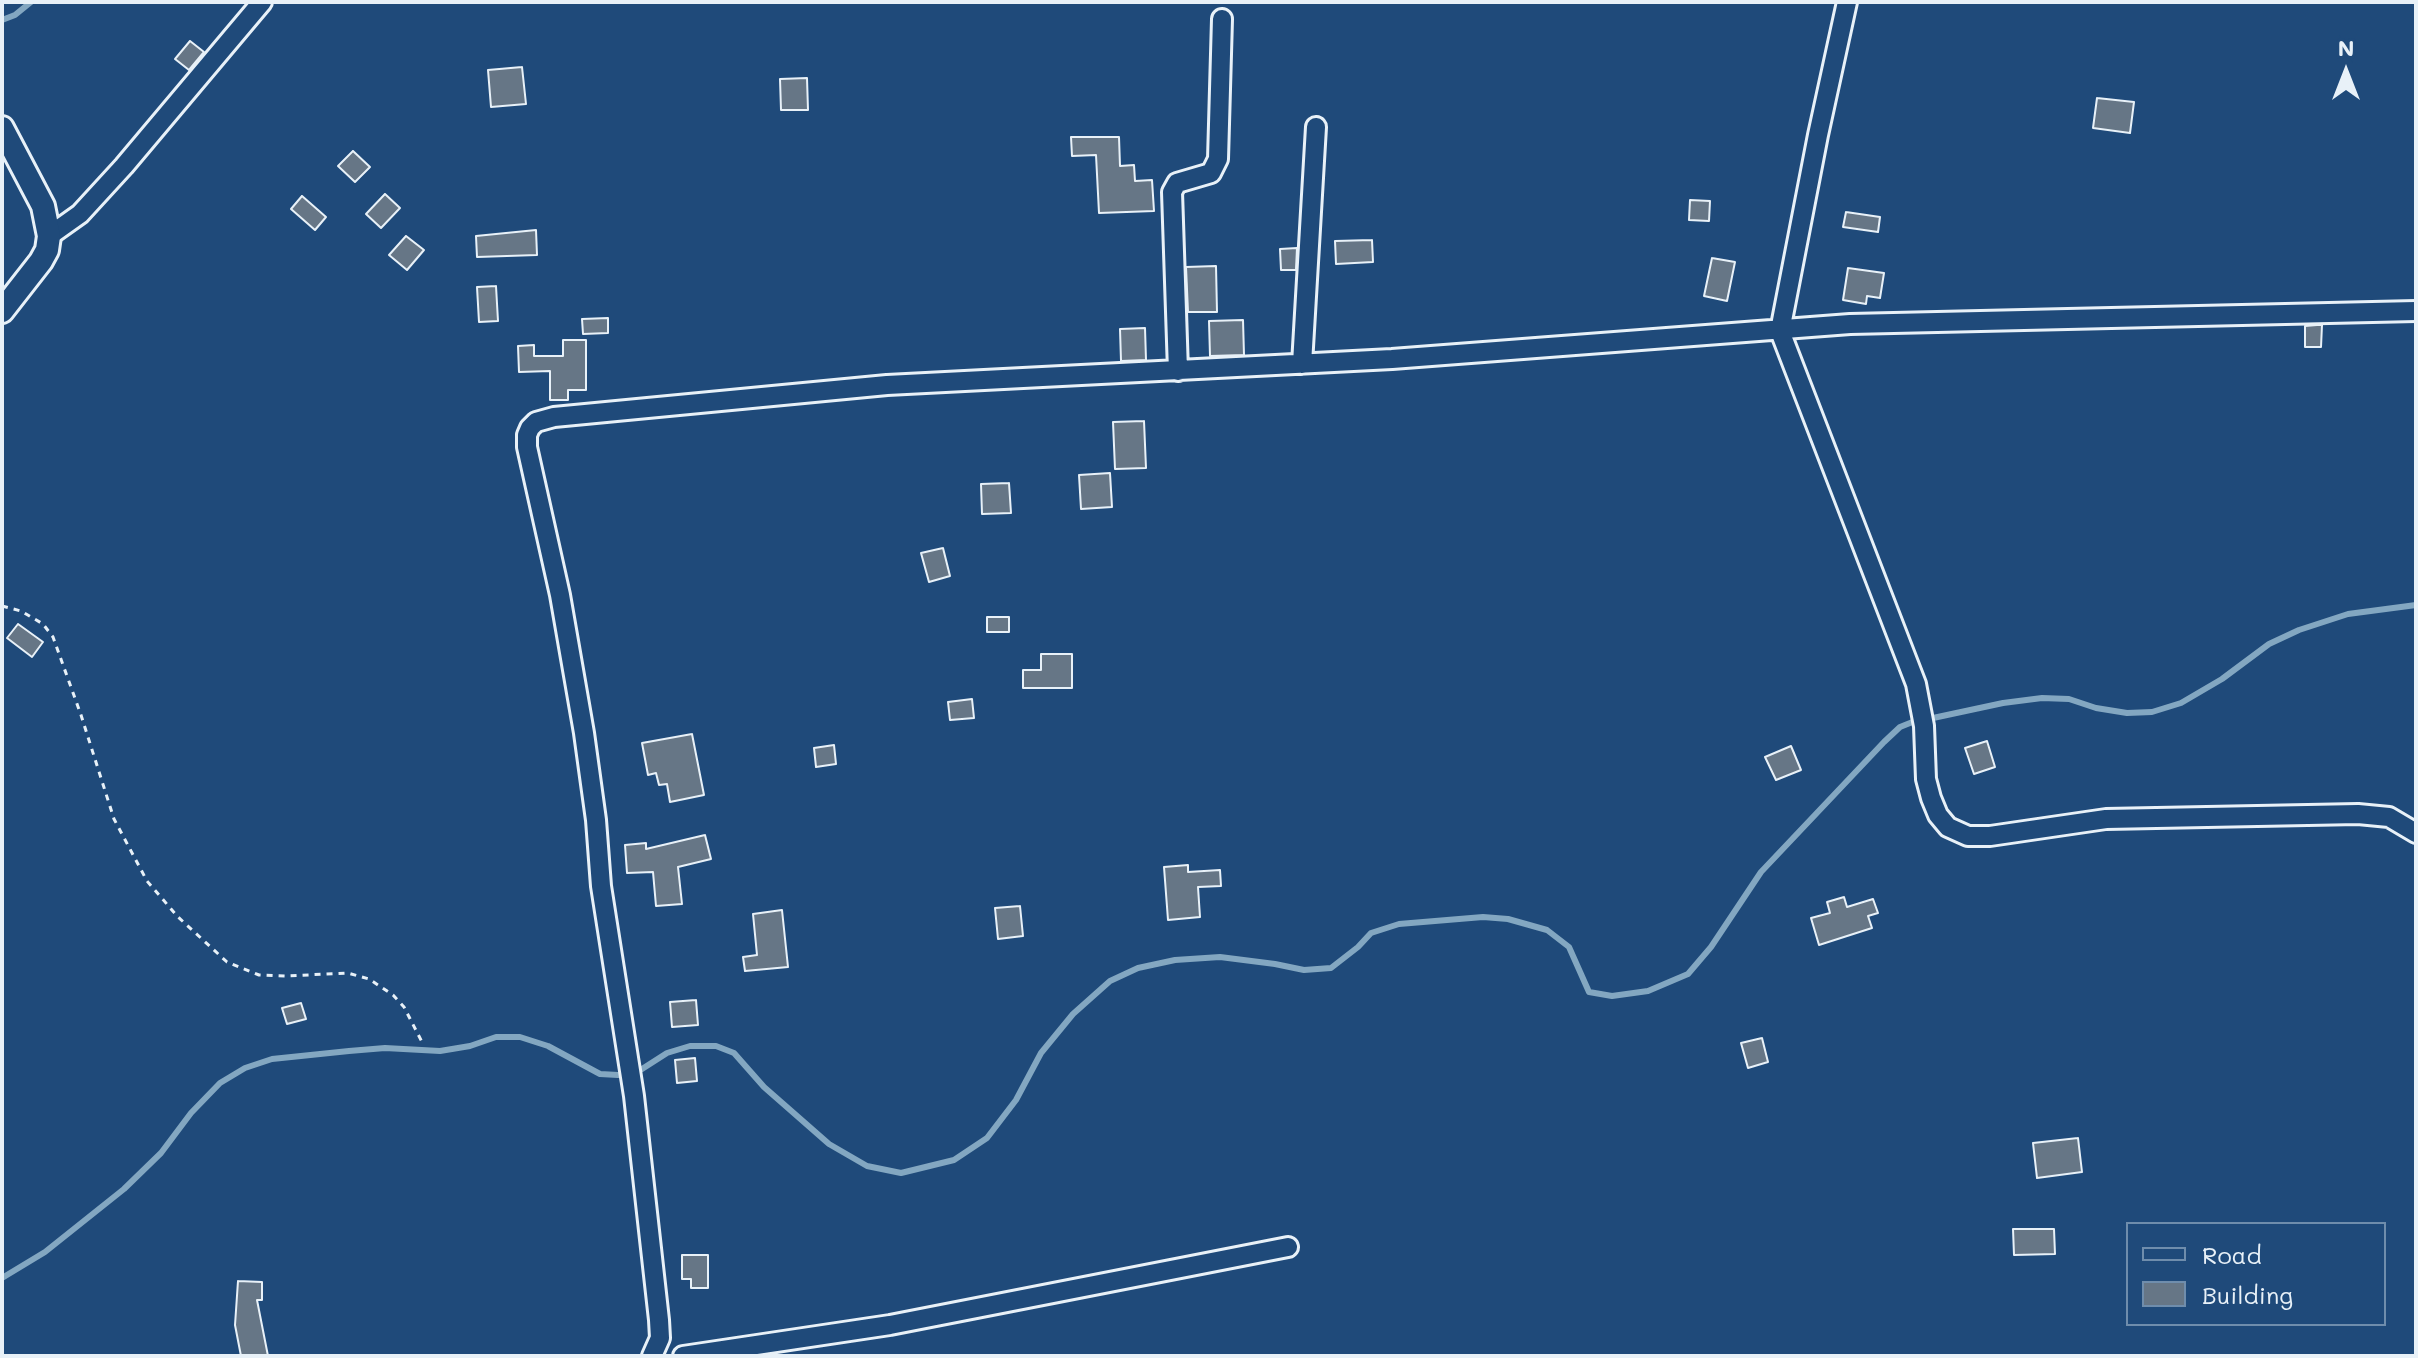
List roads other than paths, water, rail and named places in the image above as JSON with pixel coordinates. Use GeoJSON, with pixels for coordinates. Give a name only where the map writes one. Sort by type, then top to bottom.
{"type":"FeatureCollection","features":[{"type":"Feature","properties":{"kind":"street"},"geometry":{"type":"LineString","coordinates":[[49,236],[80,214],[124,166],[262,2]]}},
{"type":"Feature","properties":{"kind":"street"},"geometry":{"type":"LineString","coordinates":[[1847,2],[1780,331],[1916,684],[1924,726],[1926,779],[1938,815],[1948,827],[1977,837],[2106,819],[2358,814],[2389,817],[2416,833]]}},
{"type":"Feature","properties":{"kind":"street"},"geometry":{"type":"LineString","coordinates":[[1178,371],[1172,192],[1177,183],[1211,173],[1218,159],[1222,19]]}},
{"type":"Feature","properties":{"kind":"street"},"geometry":{"type":"LineString","coordinates":[[1302,364],[1316,127]]}},
{"type":"Feature","properties":{"kind":"street"},"geometry":{"type":"LineString","coordinates":[[2,128],[43,206],[49,236],[41,261],[2,311]]}},
{"type":"Feature","properties":{"kind":"street"},"geometry":{"type":"LineString","coordinates":[[652,1356],[660,1338],[659,1320],[634,1096],[601,886],[584,733],[560,595],[527,447],[527,435],[536,422],[554,417],[887,385],[1302,364],[1850,324],[2416,311]]}},
{"type":"Feature","properties":{"kind":"street"},"geometry":{"type":"LineString","coordinates":[[683,1356],[890,1325],[1288,1247]]}},
{"type":"Feature","properties":{"kind":"waterway"},"geometry":{"type":"LineString","coordinates":[[2,20],[15,15],[31,2]]}},
{"type":"Feature","properties":{"kind":"waterway"},"geometry":{"type":"LineString","coordinates":[[1933,718],[2042,698],[2069,699],[2096,708],[2127,713],[2152,712],[2181,703],[2222,679],[2269,644],[2299,630],[2348,614],[2416,605]]}},
{"type":"Feature","properties":{"kind":"waterway"},"geometry":{"type":"LineString","coordinates":[[642,1069],[667,1053],[690,1046],[716,1046],[734,1053],[764,1087],[829,1144],[867,1166],[901,1173],[954,1160],[987,1138],[1016,1100],[1041,1053],[1073,1014],[1110,981],[1138,968],[1175,960],[1220,957],[1304,970],[1331,968],[1371,933],[1399,924],[1483,917],[1508,919],[1547,930],[1569,947],[1589,992],[1612,996],[1648,991],[1688,974],[1711,947],[1761,872],[1884,742],[1900,727],[1915,721]]}},
{"type":"Feature","properties":{"kind":"waterway"},"geometry":{"type":"LineString","coordinates":[[2,1278],[45,1252],[124,1189],[161,1153],[191,1113],[220,1083],[245,1068],[272,1059],[385,1048],[440,1051],[470,1046],[496,1037],[520,1037],[548,1046],[600,1074],[618,1075]]}}]}
